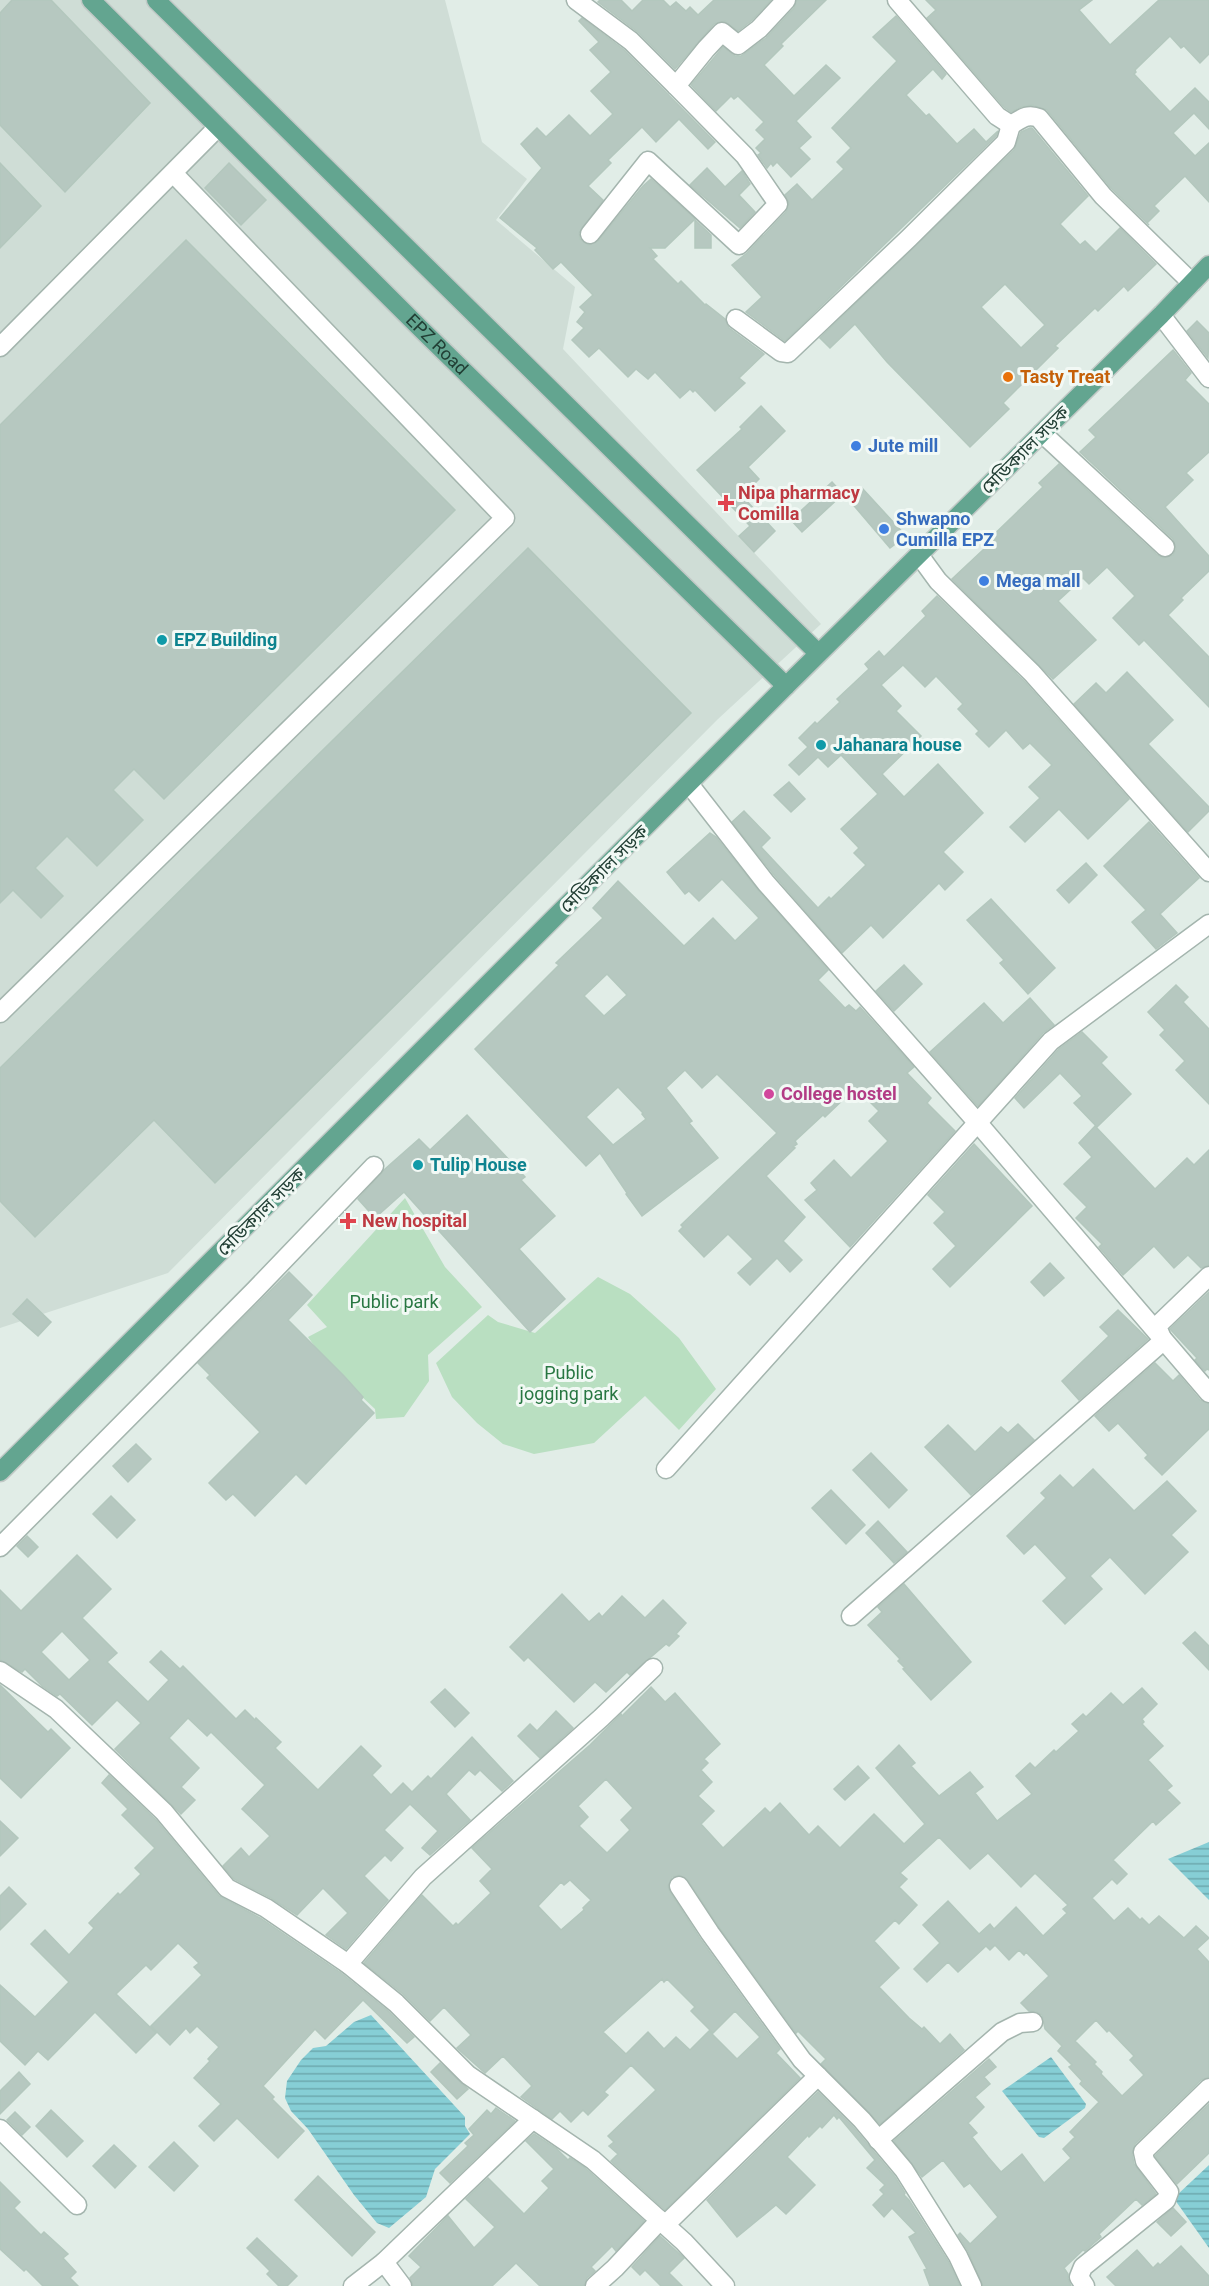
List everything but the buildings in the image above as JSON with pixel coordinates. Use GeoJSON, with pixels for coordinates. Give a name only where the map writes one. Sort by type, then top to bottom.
{"type":"FeatureCollection","features":[{"type":"Feature","properties":{"kind":"main road","name":"EPZ Road"},"geometry":{"type":"LineString","coordinates":[[91,0],[421,329],[786,686]]}},
{"type":"Feature","properties":{"kind":"main road"},"geometry":{"type":"LineString","coordinates":[[156,0],[818,653]]}},
{"type":"Feature","properties":{"kind":"main road","name":"মেডিক্যাল সড়ক"},"geometry":{"type":"LineString","coordinates":[[0,1472],[1209,265]]}},
{"type":"Feature","properties":{"kind":"street"},"geometry":{"type":"LineString","coordinates":[[576,0],[631,41],[676,86],[745,156],[778,204],[739,245],[648,161],[590,234]]}},
{"type":"Feature","properties":{"kind":"street"},"geometry":{"type":"LineString","coordinates":[[676,86],[722,32],[738,45],[759,29],[786,0]]}},
{"type":"Feature","properties":{"kind":"street"},"geometry":{"type":"LineString","coordinates":[[897,0],[997,116],[1011,125]]}},
{"type":"Feature","properties":{"kind":"street"},"geometry":{"type":"LineString","coordinates":[[736,319],[781,352],[788,353],[901,246],[1005,142],[1011,125],[1025,116],[1032,115],[1039,118],[1103,196],[1192,283]]}},
{"type":"Feature","properties":{"kind":"street"},"geometry":{"type":"LineString","coordinates":[[0,347],[174,174],[218,127]]}},
{"type":"Feature","properties":{"kind":"street"},"geometry":{"type":"LineString","coordinates":[[0,1013],[505,518],[174,174]]}},
{"type":"Feature","properties":{"kind":"street"},"geometry":{"type":"LineString","coordinates":[[1161,315],[1209,378]]}},
{"type":"Feature","properties":{"kind":"street"},"geometry":{"type":"LineString","coordinates":[[1042,434],[1165,547]]}},
{"type":"Feature","properties":{"kind":"street"},"geometry":{"type":"LineString","coordinates":[[919,555],[938,581],[1032,673],[1209,872]]}},
{"type":"Feature","properties":{"kind":"street"},"geometry":{"type":"LineString","coordinates":[[689,784],[766,883],[977,1122],[1209,1393]]}},
{"type":"Feature","properties":{"kind":"street"},"geometry":{"type":"LineString","coordinates":[[666,1469],[755,1373],[1051,1041],[1209,925]]}},
{"type":"Feature","properties":{"kind":"street"},"geometry":{"type":"LineString","coordinates":[[0,1547],[255,1290],[374,1166]]}},
{"type":"Feature","properties":{"kind":"street"},"geometry":{"type":"LineString","coordinates":[[1163,1341],[1157,1326],[1209,1276]]}},
{"type":"Feature","properties":{"kind":"street"},"geometry":{"type":"LineString","coordinates":[[851,1616],[1163,1341]]}},
{"type":"Feature","properties":{"kind":"street"},"geometry":{"type":"LineString","coordinates":[[348,1964],[423,1877],[601,1718],[653,1668]]}},
{"type":"Feature","properties":{"kind":"street"},"geometry":{"type":"LineString","coordinates":[[0,1671],[56,1709],[164,1812],[227,1888],[266,1908],[348,1964],[396,2003],[468,2075],[593,2160],[684,2242],[724,2286]]}},
{"type":"Feature","properties":{"kind":"street"},"geometry":{"type":"LineString","coordinates":[[679,1886],[710,1933],[802,2060],[904,2170],[938,2223],[972,2286]]}},
{"type":"Feature","properties":{"kind":"street"},"geometry":{"type":"LineString","coordinates":[[878,2140],[1002,2032],[1020,2023],[1033,2022]]}},
{"type":"Feature","properties":{"kind":"street"},"geometry":{"type":"LineString","coordinates":[[595,2286],[818,2076]]}},
{"type":"Feature","properties":{"kind":"street"},"geometry":{"type":"LineString","coordinates":[[1085,2286],[1079,2277],[1083,2267],[1166,2199],[1168,2192],[1144,2161],[1143,2152],[1209,2088]]}},
{"type":"Feature","properties":{"kind":"street"},"geometry":{"type":"LineString","coordinates":[[353,2286],[384,2262],[533,2119]]}},
{"type":"Feature","properties":{"kind":"street"},"geometry":{"type":"LineString","coordinates":[[0,2128],[77,2205]]}},
{"type":"Feature","properties":{"kind":"street"},"geometry":{"type":"LineString","coordinates":[[384,2262],[402,2286]]}},
{"type":"Feature","properties":{"kind":"shaded area"},"geometry":{"type":"Polygon","coordinates":[[[0,0],[445,0],[482,142],[527,179],[496,220],[575,287],[563,349],[821,624],[718,719],[168,1273],[0,1328],[0,0]]]}},
{"type":"Feature","properties":{"kind":"green space","name":"Public park"},"geometry":{"type":"Polygon","coordinates":[[[405,1198],[445,1267],[482,1307],[428,1355],[429,1381],[404,1417],[376,1419],[375,1409],[327,1364],[308,1337],[327,1327],[307,1305],[405,1198]]]}},
{"type":"Feature","properties":{"kind":"green space","name":"Public jogging park"},"geometry":{"type":"Polygon","coordinates":[[[598,1277],[630,1294],[679,1338],[716,1389],[679,1430],[645,1396],[594,1443],[534,1454],[503,1444],[477,1423],[452,1397],[436,1363],[488,1315],[498,1322],[535,1333],[598,1277]]]}},
{"type":"Feature","properties":{"kind":"water"},"geometry":{"type":"Polygon","coordinates":[[[1209,1842],[1209,1900],[1168,1859],[1209,1842]]]}},
{"type":"Feature","properties":{"kind":"water"},"geometry":{"type":"Polygon","coordinates":[[[371,2015],[465,2117],[465,2126],[470,2134],[435,2169],[426,2197],[389,2228],[377,2223],[354,2195],[308,2129],[291,2111],[285,2098],[287,2081],[301,2060],[313,2048],[326,2046],[354,2022],[371,2015]]]}},
{"type":"Feature","properties":{"kind":"water"},"geometry":{"type":"Polygon","coordinates":[[[1051,2057],[1086,2104],[1085,2108],[1044,2138],[1039,2137],[1002,2091],[1051,2057]]]}},
{"type":"Feature","properties":{"kind":"water"},"geometry":{"type":"Polygon","coordinates":[[[1209,2165],[1209,2248],[1175,2200],[1176,2196],[1209,2165]]]}},
{"type":"Feature","properties":{"kind":"place","name":"Tasty Treat"},"geometry":{"type":"Point","coordinates":[1008,377]}},
{"type":"Feature","properties":{"kind":"place","name":"Jute mill"},"geometry":{"type":"Point","coordinates":[856,446]}},
{"type":"Feature","properties":{"kind":"place","name":"Nipa pharmacy Comilla"},"geometry":{"type":"Point","coordinates":[726,503]}},
{"type":"Feature","properties":{"kind":"place","name":"Shwapno Cumilla EPZ"},"geometry":{"type":"Point","coordinates":[884,529]}},
{"type":"Feature","properties":{"kind":"place","name":"Mega mall"},"geometry":{"type":"Point","coordinates":[984,581]}},
{"type":"Feature","properties":{"kind":"place","name":"EPZ Building"},"geometry":{"type":"Point","coordinates":[162,640]}},
{"type":"Feature","properties":{"kind":"place","name":"Jahanara house"},"geometry":{"type":"Point","coordinates":[821,745]}},
{"type":"Feature","properties":{"kind":"place","name":"College hostel"},"geometry":{"type":"Point","coordinates":[769,1094]}},
{"type":"Feature","properties":{"kind":"place","name":"Tulip House"},"geometry":{"type":"Point","coordinates":[418,1165]}},
{"type":"Feature","properties":{"kind":"place","name":"New hospital"},"geometry":{"type":"Point","coordinates":[348,1221]}}]}
